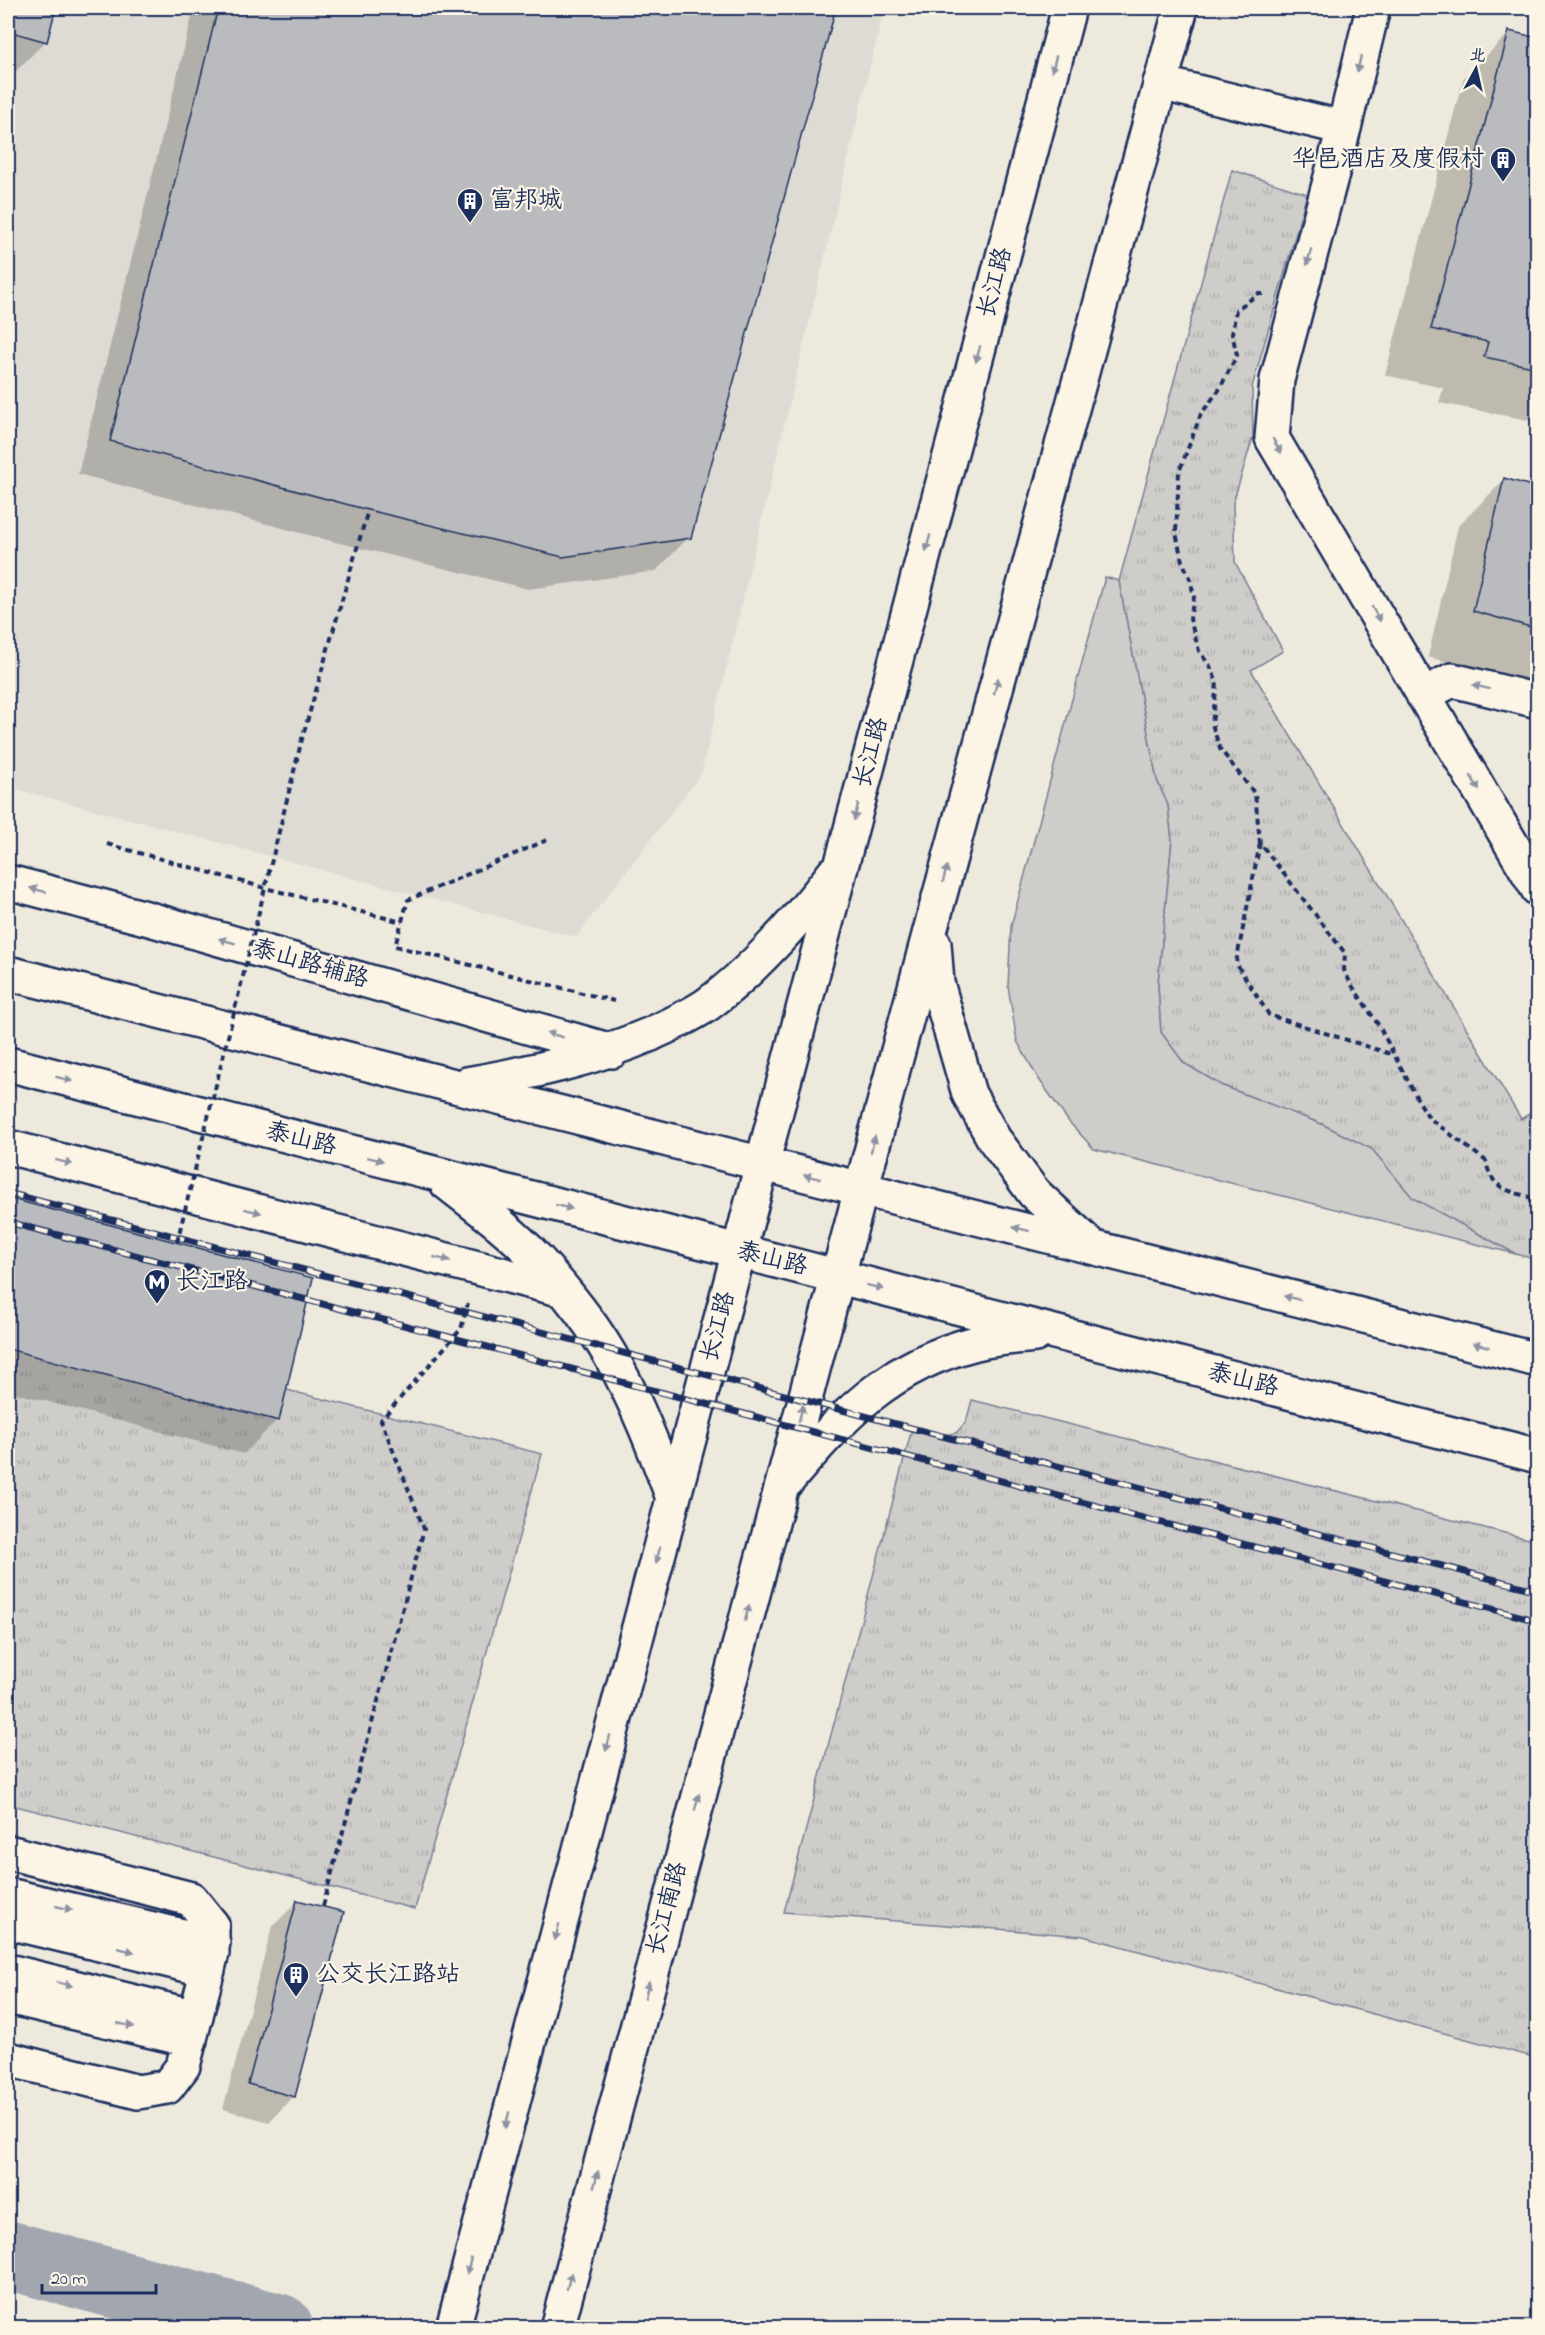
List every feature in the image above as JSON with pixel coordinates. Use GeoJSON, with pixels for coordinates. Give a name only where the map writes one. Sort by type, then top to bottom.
{"type":"FeatureCollection","features":[{"type":"Feature","properties":{"kind":"main road","name":"长江路"},"geometry":{"type":"LineString","coordinates":[[673,1498],[1069,8]]}},
{"type":"Feature","properties":{"kind":"main road"},"geometry":{"type":"LineString","coordinates":[[780,1490],[1181,8]]}},
{"type":"Feature","properties":{"kind":"main road"},"geometry":{"type":"LineString","coordinates":[[1372,8],[1344,128],[1277,380],[1272,438],[1538,889]]}},
{"type":"Feature","properties":{"kind":"main road"},"geometry":{"type":"LineString","coordinates":[[1160,83],[1344,128]]}},
{"type":"Feature","properties":{"kind":"main road"},"geometry":{"type":"LineString","coordinates":[[1423,695],[1452,680],[1538,701]]}},
{"type":"Feature","properties":{"kind":"main road"},"geometry":{"type":"LineString","coordinates":[[455,1086],[540,1071],[612,1051],[666,1027],[707,1005],[755,962],[805,912],[844,860]]}},
{"type":"Feature","properties":{"kind":"main road","name":"泰山路辅路"},"geometry":{"type":"LineString","coordinates":[[8,882],[146,918],[612,1051]]}},
{"type":"Feature","properties":{"kind":"main road"},"geometry":{"type":"LineString","coordinates":[[933,920],[937,983],[969,1094],[994,1139],[1034,1193],[1094,1248]]}},
{"type":"Feature","properties":{"kind":"main road"},"geometry":{"type":"LineString","coordinates":[[8,973],[1538,1360]]}},
{"type":"Feature","properties":{"kind":"main road","name":"泰山路"},"geometry":{"type":"LineString","coordinates":[[8,1064],[1538,1456]]}},
{"type":"Feature","properties":{"kind":"main road"},"geometry":{"type":"LineString","coordinates":[[8,1148],[563,1290]]}},
{"type":"Feature","properties":{"kind":"main road"},"geometry":{"type":"LineString","coordinates":[[436,1175],[486,1213],[537,1259],[563,1290],[610,1355],[657,1455],[673,1498],[453,2328]]}},
{"type":"Feature","properties":{"kind":"main road"},"geometry":{"type":"LineString","coordinates":[[780,1490],[824,1438],[870,1394],[922,1361],[977,1342],[1054,1333]]}},
{"type":"Feature","properties":{"kind":"main road","name":"长江南路"},"geometry":{"type":"LineString","coordinates":[[556,2328],[780,1490]]}},
{"type":"Feature","properties":{"kind":"main road"},"geometry":{"type":"LineString","coordinates":[[8,1852],[191,1899],[212,1925],[196,2014],[167,2087],[138,2092],[8,2059]]}},
{"type":"Feature","properties":{"kind":"main road"},"geometry":{"type":"LineString","coordinates":[[8,1895],[196,2014]]}},
{"type":"Feature","properties":{"kind":"main road"},"geometry":{"type":"LineString","coordinates":[[8,1922],[196,2014]]}},
{"type":"Feature","properties":{"kind":"main road"},"geometry":{"type":"LineString","coordinates":[[8,1945],[196,2014]]}},
{"type":"Feature","properties":{"kind":"main road"},"geometry":{"type":"LineString","coordinates":[[8,1971],[196,2014]]}},
{"type":"Feature","properties":{"kind":"main road"},"geometry":{"type":"LineString","coordinates":[[8,1997],[196,2014]]}},
{"type":"Feature","properties":{"kind":"main road"},"geometry":{"type":"LineString","coordinates":[[8,2019],[196,2014]]}},
{"type":"Feature","properties":{"kind":"main road"},"geometry":{"type":"LineString","coordinates":[[8,2040],[196,2014]]}},
{"type":"Feature","properties":{"kind":"path"},"geometry":{"type":"LineString","coordinates":[[1298,299],[1279,294],[1258,294],[1236,310],[1232,334],[1237,355],[1219,390],[1201,414],[1179,472],[1176,507],[1178,541],[1194,597],[1190,619],[1198,651],[1210,666],[1217,682],[1212,724],[1220,749],[1255,794],[1260,843],[1236,963],[1269,1015],[1395,1055]]}},
{"type":"Feature","properties":{"kind":"path"},"geometry":{"type":"LineString","coordinates":[[177,1242],[302,739],[369,510]]}},
{"type":"Feature","properties":{"kind":"path"},"geometry":{"type":"LineString","coordinates":[[547,840],[408,900],[395,946],[614,1001]]}},
{"type":"Feature","properties":{"kind":"path"},"geometry":{"type":"LineString","coordinates":[[1260,843],[1345,952],[1344,970],[1430,1118],[1486,1161],[1488,1174],[1500,1187],[1538,1200]]}},
{"type":"Feature","properties":{"kind":"path"},"geometry":{"type":"LineString","coordinates":[[108,844],[265,888],[402,922]]}},
{"type":"Feature","properties":{"kind":"path"},"geometry":{"type":"LineString","coordinates":[[323,1906],[424,1529],[381,1420],[461,1329],[478,1269]]}},
{"type":"Feature","properties":{"kind":"shaded area"},"geometry":{"type":"Polygon","coordinates":[[[8,8],[884,8],[701,774],[576,937],[8,787],[8,8]]]}},
{"type":"Feature","properties":{"kind":"green space"},"geometry":{"type":"Polygon","coordinates":[[[1232,170],[1307,194],[1252,387],[1253,437],[1233,503],[1235,562],[1283,651],[1251,670],[1521,1119],[1537,1109],[1537,1260],[1516,1254],[1413,1198],[1372,1149],[1322,1124],[1221,1085],[1184,1063],[1161,1032],[1158,984],[1172,840],[1168,805],[1157,780],[1119,581],[1232,170]]]}},
{"type":"Feature","properties":{"kind":"green space"},"geometry":{"type":"Polygon","coordinates":[[[1105,577],[1119,581],[1157,780],[1168,805],[1172,840],[1158,984],[1161,1032],[1184,1063],[1221,1085],[1322,1124],[1372,1149],[1413,1198],[1516,1254],[1094,1149],[1069,1122],[1038,1078],[1017,1041],[1008,986],[1011,926],[1105,577]]]}},
{"type":"Feature","properties":{"kind":"green space"},"geometry":{"type":"Polygon","coordinates":[[[8,1320],[542,1454],[415,1909],[8,1804],[8,1320]]]}},
{"type":"Feature","properties":{"kind":"green space"},"geometry":{"type":"Polygon","coordinates":[[[972,1400],[1537,1541],[1537,2058],[1083,1936],[784,1912],[912,1429],[937,1436],[956,1433],[966,1422],[972,1400]]]}},
{"type":"Feature","properties":{"kind":"building"},"geometry":{"type":"Polygon","coordinates":[[[8,8],[56,8],[47,42],[8,31],[8,8]]]}},
{"type":"Feature","properties":{"kind":"building","name":"富邦城"},"geometry":{"type":"Polygon","coordinates":[[[218,8],[836,8],[691,538],[563,557],[368,510],[110,441],[218,8]]]}},
{"type":"Feature","properties":{"kind":"building","name":"华邑酒店及度假村"},"geometry":{"type":"Polygon","coordinates":[[[1509,31],[1538,38],[1538,368],[1484,357],[1488,342],[1431,329],[1509,31]]]}},
{"type":"Feature","properties":{"kind":"building"},"geometry":{"type":"Polygon","coordinates":[[[1504,478],[1538,488],[1538,629],[1473,611],[1504,478]]]}},
{"type":"Feature","properties":{"kind":"building","name":"长江路"},"geometry":{"type":"Polygon","coordinates":[[[8,1198],[313,1278],[279,1421],[8,1349],[8,1198]]]}},
{"type":"Feature","properties":{"kind":"building","name":"公交长江路站"},"geometry":{"type":"Polygon","coordinates":[[[297,1900],[344,1912],[295,2097],[248,2084],[297,1900]]]}},
{"type":"Feature","properties":{"kind":"waterway"},"geometry":{"type":"LineString","coordinates":[[8,2255],[279,2328]]}},
{"type":"Feature","properties":{"kind":"railway"},"geometry":{"type":"LineString","coordinates":[[8,1193],[1538,1591]]}},
{"type":"Feature","properties":{"kind":"railway"},"geometry":{"type":"LineString","coordinates":[[8,1222],[1538,1621]]}},
{"type":"Feature","properties":{"kind":"place","name":"华邑酒店及度假村"},"geometry":{"type":"Point","coordinates":[1503,183]}},
{"type":"Feature","properties":{"kind":"place","name":"富邦城"},"geometry":{"type":"Point","coordinates":[470,224]}},
{"type":"Feature","properties":{"kind":"place","name":"长江路"},"geometry":{"type":"Point","coordinates":[157,1305]}},
{"type":"Feature","properties":{"kind":"place","name":"公交长江路站"},"geometry":{"type":"Point","coordinates":[296,1998]}}]}
